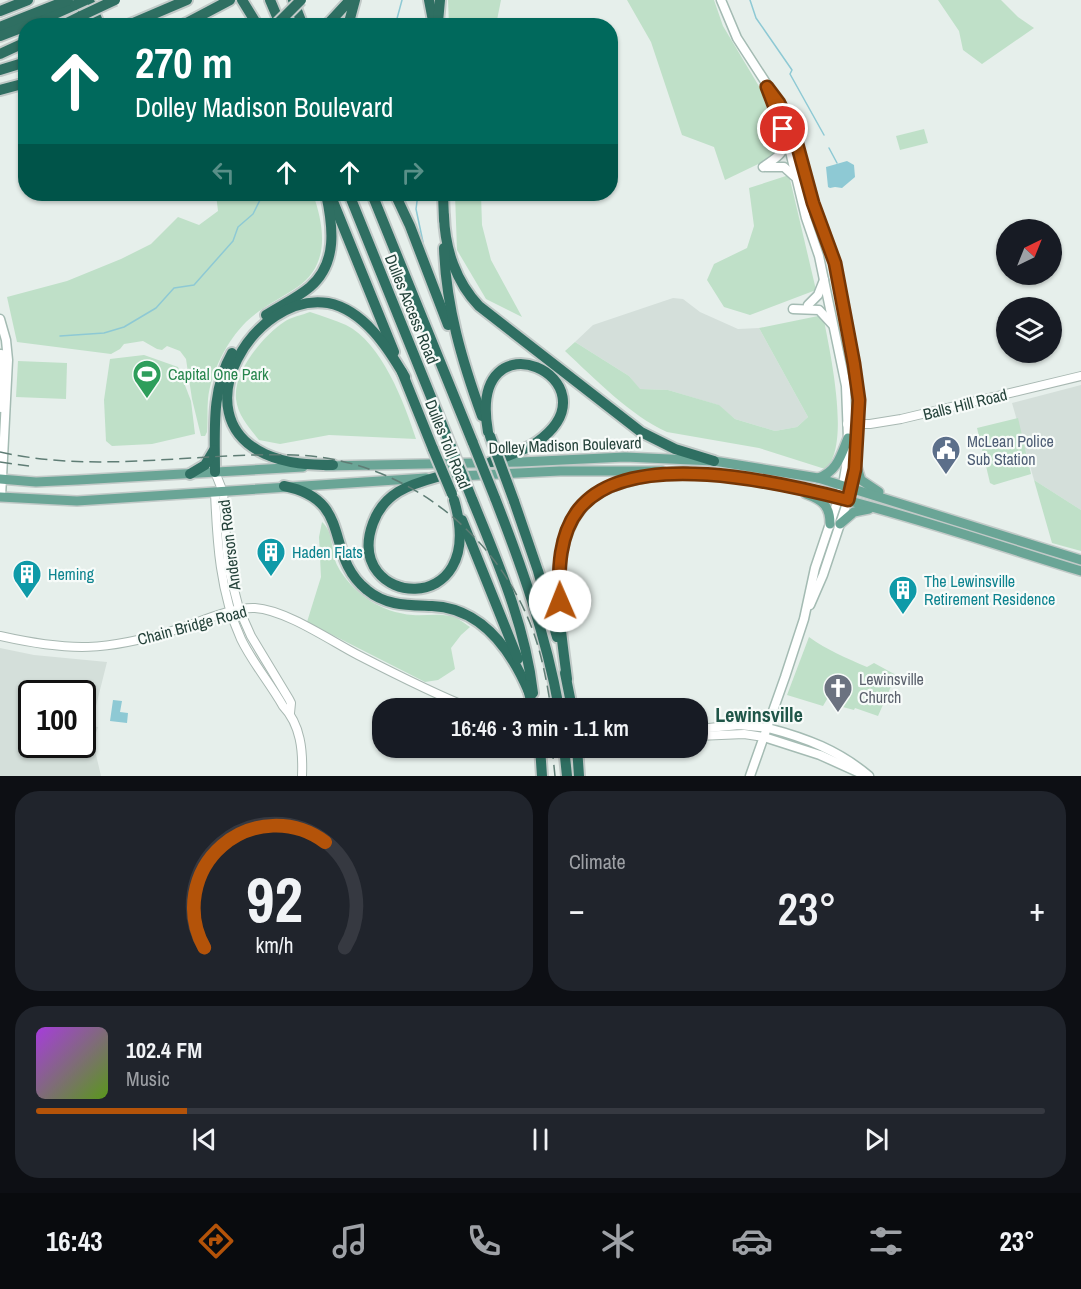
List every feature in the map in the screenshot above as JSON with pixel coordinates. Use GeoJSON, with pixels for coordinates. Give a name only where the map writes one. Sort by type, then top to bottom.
{"type":"FeatureCollection","features":[{"type":"Feature","properties":{"kind":"highway"},"geometry":{"type":"LineString","coordinates":[[0,11],[28,0]]}},
{"type":"Feature","properties":{"kind":"highway"},"geometry":{"type":"LineString","coordinates":[[27,18],[74,2],[88,0],[96,18]]}},
{"type":"Feature","properties":{"kind":"highway"},"geometry":{"type":"LineString","coordinates":[[77,18],[115,0]]}},
{"type":"Feature","properties":{"kind":"highway"},"geometry":{"type":"LineString","coordinates":[[196,18],[230,0]]}},
{"type":"Feature","properties":{"kind":"highway"},"geometry":{"type":"LineString","coordinates":[[242,0],[254,18]]}},
{"type":"Feature","properties":{"kind":"highway"},"geometry":{"type":"LineString","coordinates":[[251,0],[257,18]]}},
{"type":"Feature","properties":{"kind":"highway"},"geometry":{"type":"LineString","coordinates":[[270,0],[278,18]]}},
{"type":"Feature","properties":{"kind":"highway"},"geometry":{"type":"LineString","coordinates":[[293,0],[300,18]]}},
{"type":"Feature","properties":{"kind":"highway"},"geometry":{"type":"LineString","coordinates":[[283,18],[301,0]]}},
{"type":"Feature","properties":{"kind":"highway"},"geometry":{"type":"LineString","coordinates":[[333,18],[350,0]]}},
{"type":"Feature","properties":{"kind":"highway"},"geometry":{"type":"LineString","coordinates":[[350,18],[355,0]]}},
{"type":"Feature","properties":{"kind":"highway"},"geometry":{"type":"LineString","coordinates":[[429,0],[434,18]]}},
{"type":"Feature","properties":{"kind":"highway"},"geometry":{"type":"LineString","coordinates":[[437,18],[440,0]]}},
{"type":"Feature","properties":{"kind":"highway"},"geometry":{"type":"LineString","coordinates":[[145,18],[185,1]]}},
{"type":"Feature","properties":{"kind":"highway"},"geometry":{"type":"LineString","coordinates":[[74,2],[85,18]]}},
{"type":"Feature","properties":{"kind":"highway"},"geometry":{"type":"LineString","coordinates":[[43,18],[74,2]]}},
{"type":"Feature","properties":{"kind":"highway"},"geometry":{"type":"LineString","coordinates":[[0,27],[18,21]]}},
{"type":"Feature","properties":{"kind":"highway"},"geometry":{"type":"LineString","coordinates":[[0,36],[18,29]]}},
{"type":"Feature","properties":{"kind":"highway"},"geometry":{"type":"LineString","coordinates":[[0,54],[18,46]]}},
{"type":"Feature","properties":{"kind":"highway"},"geometry":{"type":"LineString","coordinates":[[0,68],[18,63]]}},
{"type":"Feature","properties":{"kind":"highway"},"geometry":{"type":"LineString","coordinates":[[0,90],[18,85]]}},
{"type":"Feature","properties":{"kind":"highway"},"geometry":{"type":"LineString","coordinates":[[214,472],[216,403],[219,382],[236,347],[248,332],[264,317],[311,286],[327,264],[332,234],[329,201]]}},
{"type":"Feature","properties":{"kind":"highway","name":"Dulles Toll Road"},"geometry":{"type":"LineString","coordinates":[[331,201],[517,655],[531,698]]}},
{"type":"Feature","properties":{"kind":"highway","name":"Dulles Access Road"},"geometry":{"type":"LineString","coordinates":[[352,201],[472,499],[518,620],[529,662],[533,698]]}},
{"type":"Feature","properties":{"kind":"highway","name":"Dulles Access Road"},"geometry":{"type":"LineString","coordinates":[[375,201],[495,498],[532,597],[557,698]]}},
{"type":"Feature","properties":{"kind":"highway"},"geometry":{"type":"LineString","coordinates":[[398,201],[410,226],[514,501],[549,605],[570,698]]}},
{"type":"Feature","properties":{"kind":"highway"},"geometry":{"type":"LineString","coordinates":[[443,201],[447,290],[465,370]]}},
{"type":"Feature","properties":{"kind":"highway"},"geometry":{"type":"LineString","coordinates":[[444,216],[446,239],[456,271],[464,288],[479,306],[641,432],[668,447],[714,461]]}},
{"type":"Feature","properties":{"kind":"highway"},"geometry":{"type":"LineString","coordinates":[[333,465],[292,462],[267,455],[252,446],[239,432],[230,412],[228,388],[235,364],[248,343],[264,326],[287,311],[308,304],[329,304],[346,310],[369,327],[405,377]]}},
{"type":"Feature","properties":{"kind":"highway"},"geometry":{"type":"LineString","coordinates":[[489,434],[485,411],[486,395],[491,382],[501,372],[514,365],[527,364],[546,371],[556,381],[561,394],[561,407],[551,429],[528,447],[491,462]]}},
{"type":"Feature","properties":{"kind":"highway"},"geometry":{"type":"LineString","coordinates":[[190,474],[209,462],[215,444]]}},
{"type":"Feature","properties":{"kind":"highway"},"geometry":{"type":"LineString","coordinates":[[567,679],[560,610],[559,570],[564,542],[572,520],[588,500],[614,485],[638,478],[686,472]]}},
{"type":"Feature","properties":{"kind":"highway"},"geometry":{"type":"LineString","coordinates":[[437,477],[401,489],[385,501],[374,519],[369,536],[370,555],[372,564],[383,578],[394,585],[410,590],[428,587],[445,577],[456,560],[460,547],[460,530],[453,497]]}},
{"type":"Feature","properties":{"kind":"highway"},"geometry":{"type":"LineString","coordinates":[[284,486],[306,493],[326,509],[335,524],[344,562],[367,591],[388,602],[400,605],[444,607],[474,619],[501,641],[529,692]]}},
{"type":"Feature","properties":{"kind":"highway"},"geometry":{"type":"LineString","coordinates":[[541,758],[542,776]]}},
{"type":"Feature","properties":{"kind":"highway"},"geometry":{"type":"LineString","coordinates":[[566,758],[567,776]]}},
{"type":"Feature","properties":{"kind":"highway"},"geometry":{"type":"LineString","coordinates":[[578,758],[579,776]]}},
{"type":"Feature","properties":{"kind":"main road"},"geometry":{"type":"LineString","coordinates":[[721,0],[737,38],[779,103],[794,133],[813,203],[832,253],[855,370],[859,400],[856,464],[859,476],[865,483],[894,501]]}},
{"type":"Feature","properties":{"kind":"main road"},"geometry":{"type":"LineString","coordinates":[[767,87],[783,129],[824,280],[846,386],[847,486]]}},
{"type":"Feature","properties":{"kind":"main road"},"geometry":{"type":"LineString","coordinates":[[783,129],[785,144],[782,151],[763,167],[784,167],[791,172],[799,186]]}},
{"type":"Feature","properties":{"kind":"main road"},"geometry":{"type":"LineString","coordinates":[[808,305],[818,295],[824,280]]}},
{"type":"Feature","properties":{"kind":"main road"},"geometry":{"type":"LineString","coordinates":[[793,309],[819,310],[833,325]]}},
{"type":"Feature","properties":{"kind":"main road"},"geometry":{"type":"LineString","coordinates":[[0,319],[8,353],[0,497]]}},
{"type":"Feature","properties":{"kind":"main road"},"geometry":{"type":"LineString","coordinates":[[1,354],[3,370],[1,401],[5,417]]}},
{"type":"Feature","properties":{"kind":"main road"},"geometry":{"type":"LineString","coordinates":[[818,478],[826,476],[834,469],[848,438]]}},
{"type":"Feature","properties":{"kind":"main road","name":"Dolley Madison Boulevard"},"geometry":{"type":"LineString","coordinates":[[1,479],[57,481],[333,465],[625,457],[714,461],[818,478],[1081,560]]}},
{"type":"Feature","properties":{"kind":"main road"},"geometry":{"type":"LineString","coordinates":[[750,776],[804,619],[823,575],[840,524],[843,499],[856,464]]}},
{"type":"Feature","properties":{"kind":"main road","name":"Dolley Madison Boulevard"},"geometry":{"type":"LineString","coordinates":[[0,497],[77,501],[284,486],[560,471],[686,472],[784,485],[843,499],[1081,572]]}},
{"type":"Feature","properties":{"kind":"main road"},"geometry":{"type":"LineString","coordinates":[[214,472],[219,492]]}},
{"type":"Feature","properties":{"kind":"main road"},"geometry":{"type":"LineString","coordinates":[[784,485],[824,503],[829,510],[830,524]]}},
{"type":"Feature","properties":{"kind":"main road"},"geometry":{"type":"LineString","coordinates":[[804,619],[815,568],[830,524],[843,499]]}},
{"type":"Feature","properties":{"kind":"main road"},"geometry":{"type":"LineString","coordinates":[[840,524],[854,512],[875,508]]}},
{"type":"Feature","properties":{"kind":"main road"},"geometry":{"type":"LineString","coordinates":[[1050,562],[1081,576]]}},
{"type":"Feature","properties":{"kind":"main road"},"geometry":{"type":"LineString","coordinates":[[768,728],[840,754],[868,776]]}},
{"type":"Feature","properties":{"kind":"main road"},"geometry":{"type":"LineString","coordinates":[[764,737],[820,755],[868,776]]}},
{"type":"Feature","properties":{"kind":"street","name":"Balls Hill Road"},"geometry":{"type":"LineString","coordinates":[[847,424],[901,419],[1081,376]]}},
{"type":"Feature","properties":{"kind":"street","name":"Anderson Road"},"geometry":{"type":"LineString","coordinates":[[219,492],[220,565],[236,612],[291,703],[290,713],[299,735],[303,756],[302,776]]}},
{"type":"Feature","properties":{"kind":"street"},"geometry":{"type":"LineString","coordinates":[[0,497],[0,502]]}},
{"type":"Feature","properties":{"kind":"street","name":"Chain Bridge Road"},"geometry":{"type":"LineString","coordinates":[[0,636],[55,646],[104,647],[165,633],[236,612],[257,609],[274,612],[405,679],[448,698]]}},
{"type":"Feature","properties":{"kind":"street"},"geometry":{"type":"LineString","coordinates":[[708,728],[739,725],[768,728]]}},
{"type":"Feature","properties":{"kind":"street"},"geometry":{"type":"LineString","coordinates":[[708,736],[744,734],[764,737]]}},
{"type":"Feature","properties":{"kind":"shaded area"},"geometry":{"type":"Polygon","coordinates":[[[673,298],[683,299],[700,312],[738,329],[759,328],[808,417],[797,427],[775,431],[735,419],[718,405],[668,390],[639,389],[629,376],[575,342],[593,325],[673,298]]]}},
{"type":"Feature","properties":{"kind":"shaded area"},"geometry":{"type":"Polygon","coordinates":[[[1081,385],[1081,510],[1034,480],[1012,403],[1081,385]]]}},
{"type":"Feature","properties":{"kind":"shaded area"},"geometry":{"type":"Polygon","coordinates":[[[0,648],[34,655],[107,662],[96,706],[96,680],[18,680],[18,758],[96,758],[96,755],[101,776],[0,776],[0,648]]]}},
{"type":"Feature","properties":{"kind":"green space"},"geometry":{"type":"Polygon","coordinates":[[[448,0],[501,0],[497,18],[449,18],[448,0]]]}},
{"type":"Feature","properties":{"kind":"green space"},"geometry":{"type":"Polygon","coordinates":[[[627,0],[714,0],[723,26],[760,88],[780,147],[771,158],[725,180],[714,147],[682,135],[651,42],[627,0]]]}},
{"type":"Feature","properties":{"kind":"green space"},"geometry":{"type":"Polygon","coordinates":[[[938,0],[1001,0],[1018,17],[1034,28],[982,64],[963,50],[959,31],[938,0]]]}},
{"type":"Feature","properties":{"kind":"green space"},"geometry":{"type":"Polygon","coordinates":[[[924,129],[928,143],[900,150],[896,136],[924,129]]]}},
{"type":"Feature","properties":{"kind":"green space"},"geometry":{"type":"Polygon","coordinates":[[[789,175],[816,290],[750,315],[724,307],[707,280],[714,264],[747,248],[754,226],[749,188],[789,175]]]}},
{"type":"Feature","properties":{"kind":"green space"},"geometry":{"type":"Polygon","coordinates":[[[217,201],[315,201],[322,233],[322,246],[315,269],[307,279],[252,317],[226,348],[216,368],[210,389],[205,436],[201,436],[186,359],[180,351],[167,346],[162,350],[157,349],[143,341],[124,344],[111,354],[17,342],[7,297],[67,281],[121,259],[151,244],[178,217],[199,225],[218,211],[217,201]]]}},
{"type":"Feature","properties":{"kind":"green space"},"geometry":{"type":"Polygon","coordinates":[[[455,201],[481,201],[482,225],[491,260],[522,317],[486,299],[457,250],[455,201]]]}},
{"type":"Feature","properties":{"kind":"green space"},"geometry":{"type":"Polygon","coordinates":[[[310,312],[346,325],[370,345],[381,359],[398,391],[416,439],[329,435],[280,444],[259,440],[244,421],[237,405],[236,389],[239,378],[244,366],[267,336],[287,320],[310,312]]]}},
{"type":"Feature","properties":{"kind":"green space"},"geometry":{"type":"Polygon","coordinates":[[[823,315],[838,419],[833,457],[825,469],[759,448],[667,432],[627,406],[565,351],[575,342],[629,376],[640,389],[668,390],[719,405],[735,419],[775,431],[797,427],[808,417],[759,328],[823,315]]]}},
{"type":"Feature","properties":{"kind":"green space","name":"Capital One Park"},"geometry":{"type":"Polygon","coordinates":[[[144,355],[178,367],[191,401],[195,434],[152,444],[112,446],[106,441],[104,400],[110,359],[144,355]]]}},
{"type":"Feature","properties":{"kind":"green space"},"geometry":{"type":"Polygon","coordinates":[[[18,361],[67,363],[66,399],[16,397],[18,361]]]}},
{"type":"Feature","properties":{"kind":"green space"},"geometry":{"type":"Polygon","coordinates":[[[1018,418],[1031,474],[994,485],[990,483],[977,428],[1018,418]]]}},
{"type":"Feature","properties":{"kind":"green space"},"geometry":{"type":"Polygon","coordinates":[[[1034,480],[1081,510],[1081,551],[1052,543],[1034,480]]]}},
{"type":"Feature","properties":{"kind":"green space"},"geometry":{"type":"Polygon","coordinates":[[[322,522],[329,531],[335,560],[340,570],[351,584],[369,600],[401,613],[453,617],[470,627],[451,648],[455,669],[438,680],[425,682],[307,622],[321,577],[319,537],[322,522]]]}},
{"type":"Feature","properties":{"kind":"green space"},"geometry":{"type":"Polygon","coordinates":[[[809,637],[830,650],[867,667],[874,663],[896,675],[878,716],[855,708],[854,710],[839,706],[843,693],[833,689],[823,706],[787,695],[809,637]]]}},
{"type":"Feature","properties":{"kind":"water"},"geometry":{"type":"Polygon","coordinates":[[[847,161],[854,165],[855,177],[842,188],[828,187],[826,167],[847,161]]]}},
{"type":"Feature","properties":{"kind":"water"},"geometry":{"type":"Polygon","coordinates":[[[113,700],[122,701],[120,712],[128,713],[127,723],[110,721],[113,700]]]}},
{"type":"Feature","properties":{"kind":"waterway"},"geometry":{"type":"LineString","coordinates":[[397,18],[402,0]]}},
{"type":"Feature","properties":{"kind":"waterway"},"geometry":{"type":"LineString","coordinates":[[750,0],[756,18],[792,70],[790,74],[824,135]]}},
{"type":"Feature","properties":{"kind":"waterway"},"geometry":{"type":"LineString","coordinates":[[829,148],[837,163]]}},
{"type":"Feature","properties":{"kind":"waterway"},"geometry":{"type":"LineString","coordinates":[[60,336],[104,333],[124,327],[156,308],[174,288],[194,285],[233,241],[238,227],[253,214],[260,201]]}},
{"type":"Feature","properties":{"kind":"waterway"},"geometry":{"type":"LineString","coordinates":[[417,201],[416,209],[423,242]]}},
{"type":"Feature","properties":{"kind":"railway"},"geometry":{"type":"LineString","coordinates":[[0,452],[37,458],[110,462],[220,456],[294,455],[331,459],[367,468],[402,483],[433,502],[462,525],[488,552],[510,583],[536,638],[549,698]]}},
{"type":"Feature","properties":{"kind":"railway"},"geometry":{"type":"LineString","coordinates":[[0,462],[29,466]]}},
{"type":"Feature","properties":{"kind":"railway"},"geometry":{"type":"LineString","coordinates":[[553,758],[555,776]]}},
{"type":"Feature","properties":{"kind":"place","name":"Capital One Park"},"geometry":{"type":"Point","coordinates":[147,400]}},
{"type":"Feature","properties":{"kind":"place","name":"McLean Police Sub Station"},"geometry":{"type":"Point","coordinates":[946,476]}},
{"type":"Feature","properties":{"kind":"place","name":"Haden Flats"},"geometry":{"type":"Point","coordinates":[271,578]}},
{"type":"Feature","properties":{"kind":"place","name":"Heming"},"geometry":{"type":"Point","coordinates":[27,600]}},
{"type":"Feature","properties":{"kind":"place","name":"The Lewinsville Retirement Residence"},"geometry":{"type":"Point","coordinates":[903,616]}},
{"type":"Feature","properties":{"kind":"place","name":"Lewinsville Church"},"geometry":{"type":"Point","coordinates":[838,714]}},
{"type":"Feature","properties":{"kind":"district","name":"Lewinsville"},"geometry":{"type":"Point","coordinates":[759,714]}},
{"type":"Feature","properties":{"kind":"route"},"geometry":{"type":"LineString","coordinates":[[560,601],[559,570],[567,530],[580,507],[596,494],[614,485],[638,478],[686,472],[784,485],[848,500],[855,469],[859,400],[835,263],[813,203],[794,133],[779,103],[767,87],[783,129]]}}]}
